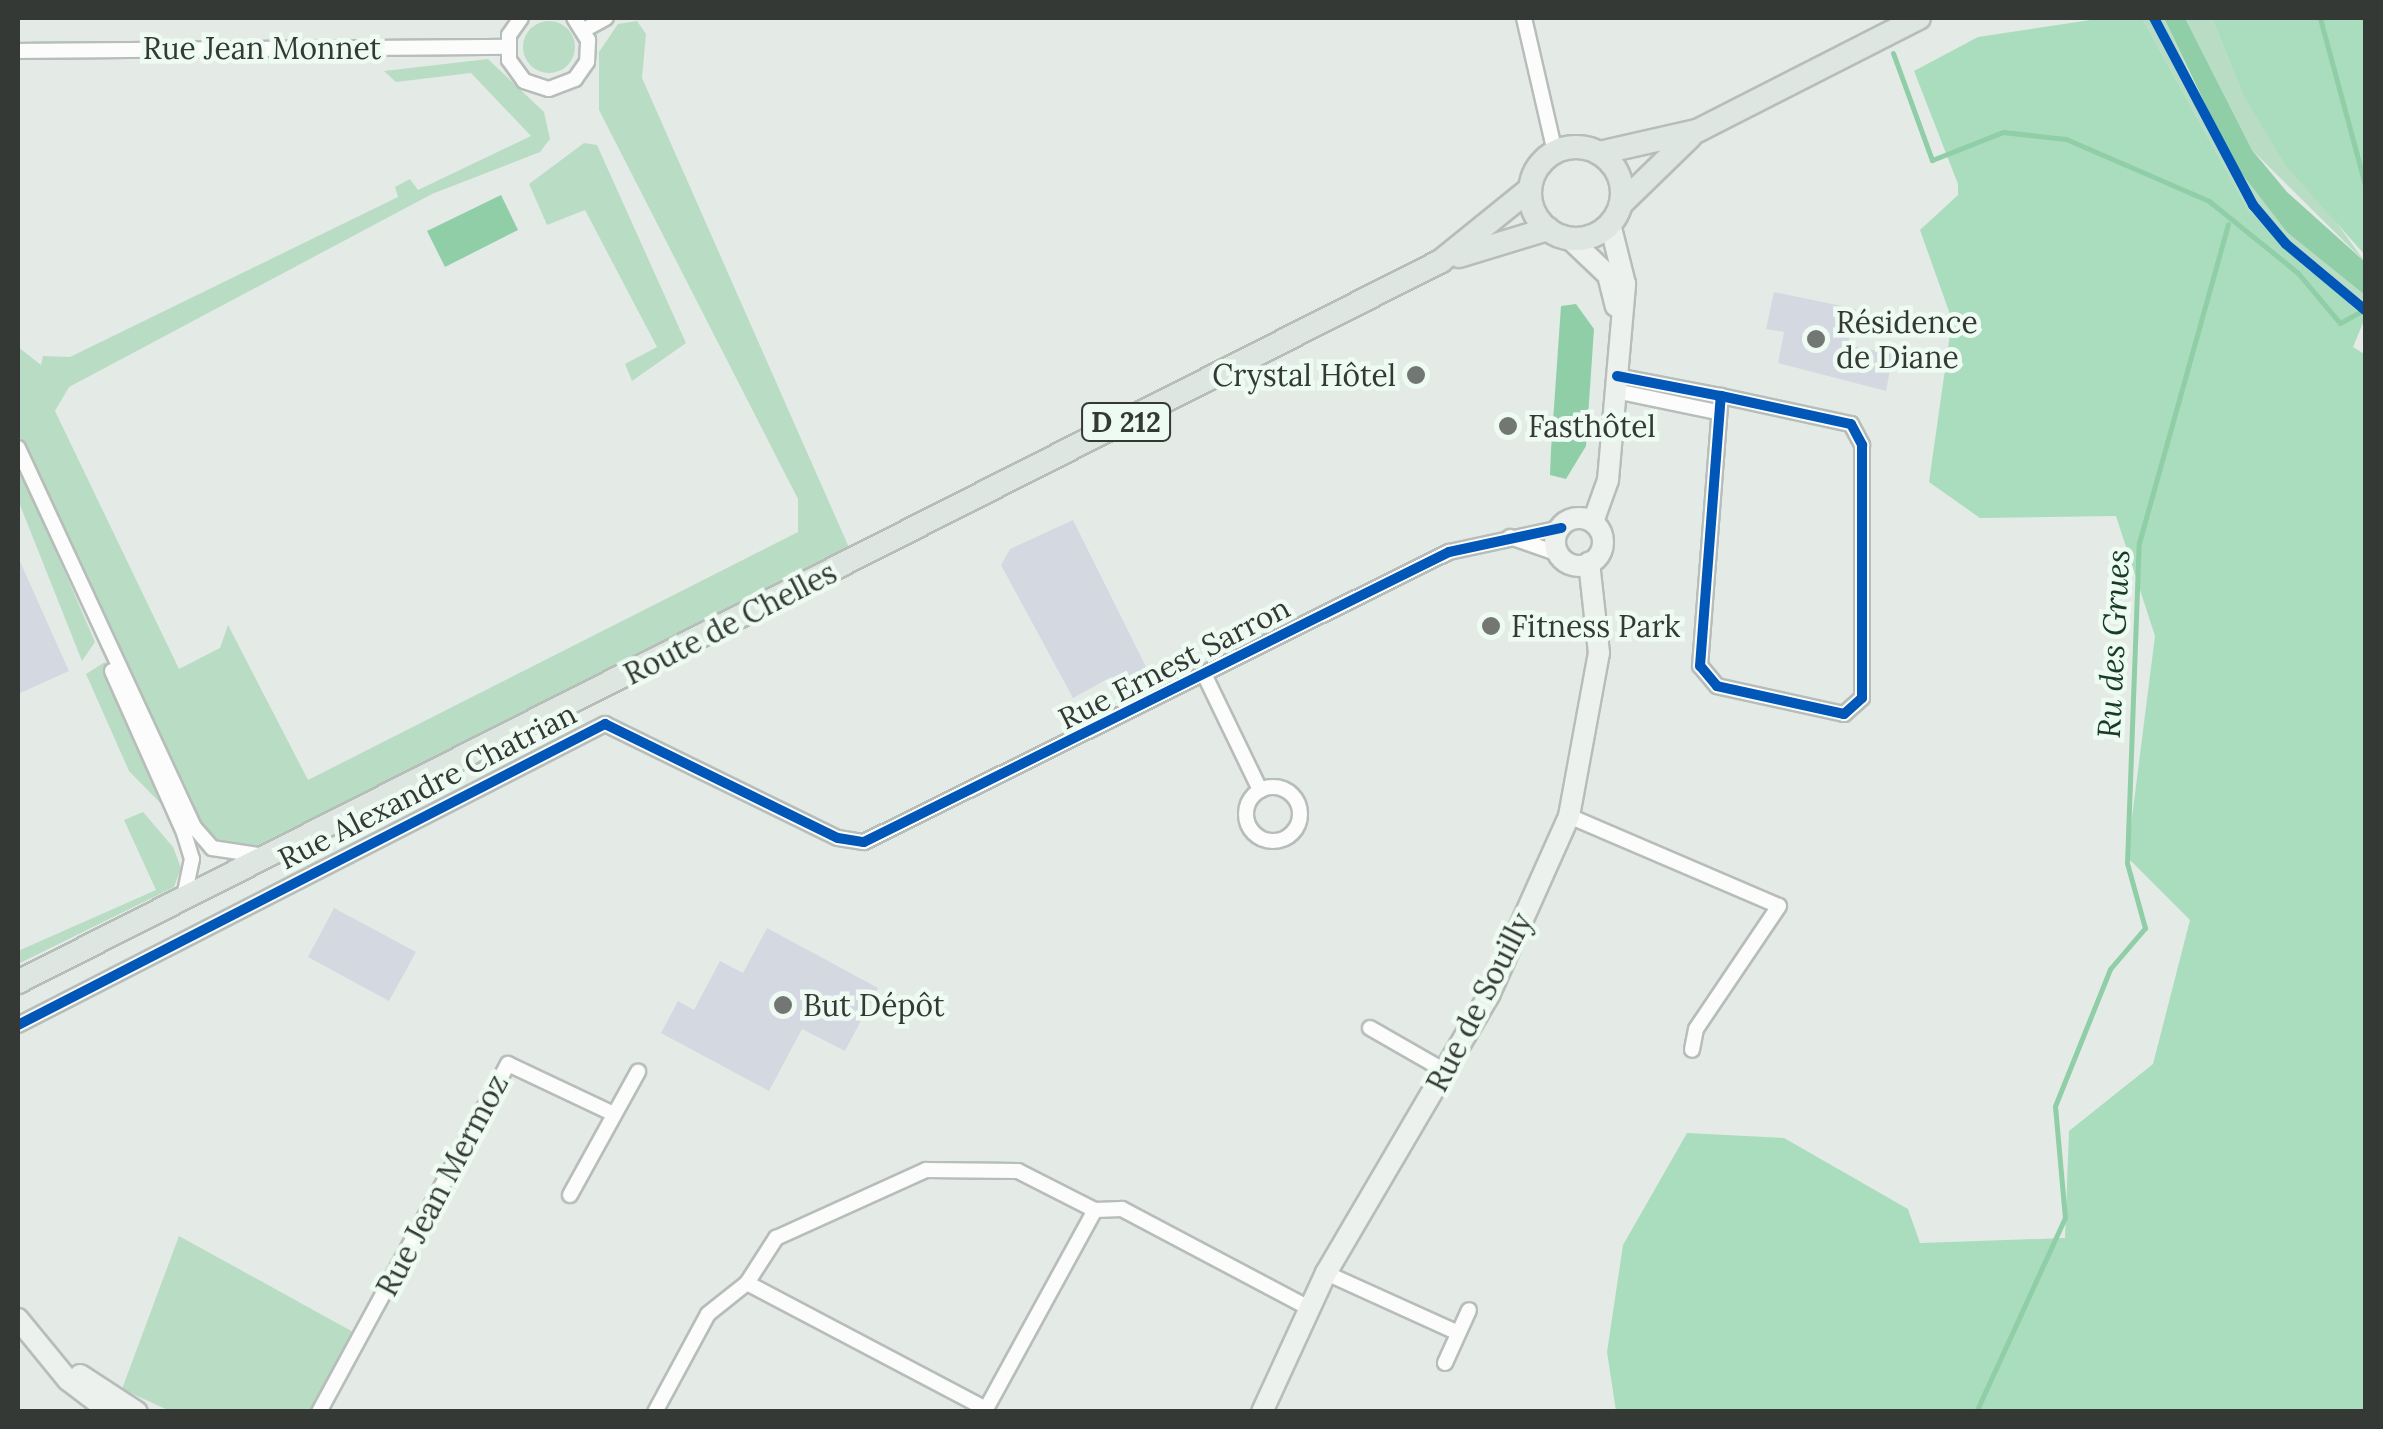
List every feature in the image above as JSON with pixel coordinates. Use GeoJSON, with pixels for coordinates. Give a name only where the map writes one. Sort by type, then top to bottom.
{"type":"FeatureCollection","features":[{"type":"Feature","properties":{"kind":"main road"},"geometry":{"type":"LineString","coordinates":[[1696,132],[1616,214],[1558,234],[1530,189],[1555,152],[1599,153],[1696,132],[1919,18]]}},
{"type":"Feature","properties":{"kind":"main road"},"geometry":{"type":"LineString","coordinates":[[1599,153],[1618,175],[1616,214]]}},
{"type":"Feature","properties":{"kind":"main road","name":"D 212"},"geometry":{"type":"LineString","coordinates":[[1441,261],[1530,189]]}},
{"type":"Feature","properties":{"kind":"main road","name":"D 212"},"geometry":{"type":"LineString","coordinates":[[1441,261],[1558,234]]}},
{"type":"Feature","properties":{"kind":"main road","name":"Route de Chelles"},"geometry":{"type":"LineString","coordinates":[[18,982],[1441,261]]}},
{"type":"Feature","properties":{"kind":"street"},"geometry":{"type":"LineString","coordinates":[[521,18],[507,47],[524,82],[558,88],[586,62],[579,24],[606,18]]}},
{"type":"Feature","properties":{"kind":"street"},"geometry":{"type":"LineString","coordinates":[[1524,18],[1555,152]]}},
{"type":"Feature","properties":{"kind":"street","name":"Rue Jean Monnet"},"geometry":{"type":"LineString","coordinates":[[18,51],[507,47]]}},
{"type":"Feature","properties":{"kind":"street"},"geometry":{"type":"LineString","coordinates":[[1510,537],[1559,554],[1576,566],[1589,564],[1602,548],[1593,522],[1608,480],[1625,284],[1616,214]]}},
{"type":"Feature","properties":{"kind":"street"},"geometry":{"type":"LineString","coordinates":[[1558,234],[1608,276],[1620,328]]}},
{"type":"Feature","properties":{"kind":"street"},"geometry":{"type":"LineString","coordinates":[[1616,384],[1720,396],[1851,424],[1862,446],[1862,698],[1844,714],[1717,686],[1700,666],[1720,396]]}},
{"type":"Feature","properties":{"kind":"street"},"geometry":{"type":"LineString","coordinates":[[1616,384],[1717,412]]}},
{"type":"Feature","properties":{"kind":"street"},"geometry":{"type":"LineString","coordinates":[[18,448],[204,841],[228,854],[272,856]]}},
{"type":"Feature","properties":{"kind":"street"},"geometry":{"type":"LineString","coordinates":[[1559,554],[1560,528],[1579,518],[1593,522]]}},
{"type":"Feature","properties":{"kind":"street","name":"Rue Ernest Sarron"},"geometry":{"type":"LineString","coordinates":[[864,842],[1449,552],[1560,528]]}},
{"type":"Feature","properties":{"kind":"street"},"geometry":{"type":"LineString","coordinates":[[66,554],[184,832],[192,859],[183,901]]}},
{"type":"Feature","properties":{"kind":"street","name":"Rue de Souilly"},"geometry":{"type":"LineString","coordinates":[[1262,1412],[1326,1274],[1490,993],[1569,816],[1599,653],[1589,564]]}},
{"type":"Feature","properties":{"kind":"street"},"geometry":{"type":"LineString","coordinates":[[1205,676],[1260,790]]}},
{"type":"Feature","properties":{"kind":"street","name":"Rue Alexandre Chatrian"},"geometry":{"type":"LineString","coordinates":[[18,1025],[605,724],[838,838],[864,842]]}},
{"type":"Feature","properties":{"kind":"street"},"geometry":{"type":"LineString","coordinates":[[1569,816],[1779,906],[1696,1029],[1692,1050]]}},
{"type":"Feature","properties":{"kind":"street"},"geometry":{"type":"LineString","coordinates":[[1370,1028],[1445,1071]]}},
{"type":"Feature","properties":{"kind":"street","name":"Rue Jean Mermoz"},"geometry":{"type":"LineString","coordinates":[[319,1412],[508,1064],[614,1114]]}},
{"type":"Feature","properties":{"kind":"street"},"geometry":{"type":"LineString","coordinates":[[570,1195],[638,1072]]}},
{"type":"Feature","properties":{"kind":"street"},"geometry":{"type":"LineString","coordinates":[[655,1412],[708,1314],[746,1283],[776,1238],[926,1170],[1018,1171],[1095,1210],[1122,1208],[1310,1308]]}},
{"type":"Feature","properties":{"kind":"street"},"geometry":{"type":"LineString","coordinates":[[746,1283],[986,1410],[1095,1210]]}},
{"type":"Feature","properties":{"kind":"street"},"geometry":{"type":"LineString","coordinates":[[1326,1274],[1458,1333]]}},
{"type":"Feature","properties":{"kind":"street"},"geometry":{"type":"LineString","coordinates":[[1444,1363],[1469,1310]]}},
{"type":"Feature","properties":{"kind":"street"},"geometry":{"type":"LineString","coordinates":[[18,1319],[50,1358],[110,1412]]}},
{"type":"Feature","properties":{"kind":"street"},"geometry":{"type":"LineString","coordinates":[[50,1358],[137,1412]]}},
{"type":"Feature","properties":{"kind":"shaded area"},"geometry":{"type":"Polygon","coordinates":[[[2104,18],[2142,18],[2248,210],[2365,318],[2353,347],[2366,355],[2365,1411],[1616,1411],[1607,1352],[1623,1245],[1687,1133],[1784,1138],[1908,1209],[1920,1243],[2065,1238],[2069,1131],[2153,1064],[2190,920],[2127,857],[2155,636],[2116,516],[1980,518],[1929,482],[1952,320],[1920,230],[1958,195],[1958,184],[1914,71],[1978,37],[2104,18]]]}},
{"type":"Feature","properties":{"kind":"shaded area"},"geometry":{"type":"Polygon","coordinates":[[[2142,18],[2164,18],[2207,111],[2365,293],[2365,318],[2248,210],[2142,18]]]}},
{"type":"Feature","properties":{"kind":"shaded area"},"geometry":{"type":"Polygon","coordinates":[[[2164,18],[2185,18],[2252,150],[2287,192],[2365,262],[2365,295],[2287,232],[2233,162],[2164,18]]]}},
{"type":"Feature","properties":{"kind":"shaded area"},"geometry":{"type":"Polygon","coordinates":[[[2185,18],[2212,18],[2241,91],[2365,262],[2252,150],[2185,18]]]}},
{"type":"Feature","properties":{"kind":"shaded area"},"geometry":{"type":"Polygon","coordinates":[[[2212,18],[2365,18],[2365,255],[2286,166],[2241,91],[2212,18]]]}},
{"type":"Feature","properties":{"kind":"shaded area"},"geometry":{"type":"Polygon","coordinates":[[[549,21],[568,28],[575,47],[568,66],[549,73],[530,66],[523,47],[530,28],[549,21]]]}},
{"type":"Feature","properties":{"kind":"shaded area"},"geometry":{"type":"Polygon","coordinates":[[[637,21],[646,34],[642,78],[851,552],[256,846],[222,849],[202,834],[18,433],[18,347],[41,365],[43,356],[70,357],[398,197],[395,187],[410,179],[418,190],[531,136],[471,73],[396,82],[384,71],[488,59],[544,112],[550,139],[540,152],[432,194],[69,387],[55,411],[179,669],[220,648],[228,625],[308,780],[798,532],[798,499],[599,110],[599,52],[618,24],[637,21]]]}},
{"type":"Feature","properties":{"kind":"shaded area"},"geometry":{"type":"Polygon","coordinates":[[[584,143],[597,145],[686,343],[632,381],[625,364],[657,347],[585,210],[547,225],[529,184],[584,143]]]}},
{"type":"Feature","properties":{"kind":"shaded area"},"geometry":{"type":"Polygon","coordinates":[[[501,195],[518,230],[445,267],[427,231],[501,195]]]}},
{"type":"Feature","properties":{"kind":"shaded area"},"geometry":{"type":"Polygon","coordinates":[[[1576,304],[1594,329],[1586,446],[1566,479],[1550,475],[1551,450],[1561,306],[1576,304]]]}},
{"type":"Feature","properties":{"kind":"shaded area"},"geometry":{"type":"Polygon","coordinates":[[[18,463],[95,642],[82,661],[18,500],[18,463]]]}},
{"type":"Feature","properties":{"kind":"shaded area"},"geometry":{"type":"Polygon","coordinates":[[[105,662],[172,815],[129,771],[86,674],[105,662]]]}},
{"type":"Feature","properties":{"kind":"shaded area"},"geometry":{"type":"Polygon","coordinates":[[[143,812],[173,847],[181,868],[174,887],[18,964],[18,951],[156,890],[124,820],[143,812]]]}},
{"type":"Feature","properties":{"kind":"shaded area"},"geometry":{"type":"Polygon","coordinates":[[[179,1236],[355,1333],[313,1411],[170,1411],[122,1389],[179,1236]]]}},
{"type":"Feature","properties":{"kind":"building","name":"Résidence de Diane"},"geometry":{"type":"Polygon","coordinates":[[[1774,292],[1856,309],[1848,345],[1893,354],[1886,391],[1778,363],[1784,332],[1766,329],[1774,292]]]}},
{"type":"Feature","properties":{"kind":"building"},"geometry":{"type":"Polygon","coordinates":[[[1073,520],[1149,673],[1119,687],[1111,677],[1073,698],[1001,565],[1010,549],[1073,520]]]}},
{"type":"Feature","properties":{"kind":"building"},"geometry":{"type":"Polygon","coordinates":[[[18,557],[69,671],[18,694],[18,557]]]}},
{"type":"Feature","properties":{"kind":"building"},"geometry":{"type":"Polygon","coordinates":[[[334,908],[416,952],[389,1001],[308,957],[334,908]]]}},
{"type":"Feature","properties":{"kind":"building","name":"But Dépôt"},"geometry":{"type":"Polygon","coordinates":[[[767,928],[878,988],[845,1051],[802,1029],[769,1091],[661,1033],[678,1001],[694,1010],[720,961],[743,973],[767,928]]]}},
{"type":"Feature","properties":{"kind":"waterway"},"geometry":{"type":"LineString","coordinates":[[2320,18],[2366,188]]}},
{"type":"Feature","properties":{"kind":"waterway","name":"Ru des Grues"},"geometry":{"type":"LineString","coordinates":[[1893,53],[1932,160],[2003,132],[2066,139],[2209,201],[2298,273],[2340,323],[2360,312]]}},
{"type":"Feature","properties":{"kind":"waterway","name":"Ru des Grues"},"geometry":{"type":"LineString","coordinates":[[1976,1412],[2065,1218],[2055,1106],[2110,969],[2145,928],[2127,863],[2139,543],[2228,224]]}},
{"type":"Feature","properties":{"kind":"cycle path"},"geometry":{"type":"LineString","coordinates":[[2154,18],[2253,205],[2286,244],[2366,311]]}},
{"type":"Feature","properties":{"kind":"cycle path"},"geometry":{"type":"LineString","coordinates":[[1617,376],[1721,396],[1851,424],[1862,445],[1862,698],[1844,714],[1717,686],[1700,666],[1721,396]]}},
{"type":"Feature","properties":{"kind":"cycle path"},"geometry":{"type":"LineString","coordinates":[[18,1025],[605,724],[838,838],[864,842],[1449,552],[1561,528]]}},
{"type":"Feature","properties":{"kind":"place","name":"Résidence de Diane"},"geometry":{"type":"Point","coordinates":[1816,339]}},
{"type":"Feature","properties":{"kind":"place","name":"Crystal Hôtel"},"geometry":{"type":"Point","coordinates":[1416,375]}},
{"type":"Feature","properties":{"kind":"place","name":"Fasthôtel"},"geometry":{"type":"Point","coordinates":[1508,426]}},
{"type":"Feature","properties":{"kind":"place","name":"Fitness Park"},"geometry":{"type":"Point","coordinates":[1491,626]}},
{"type":"Feature","properties":{"kind":"place","name":"But Dépôt"},"geometry":{"type":"Point","coordinates":[783,1005]}}]}
